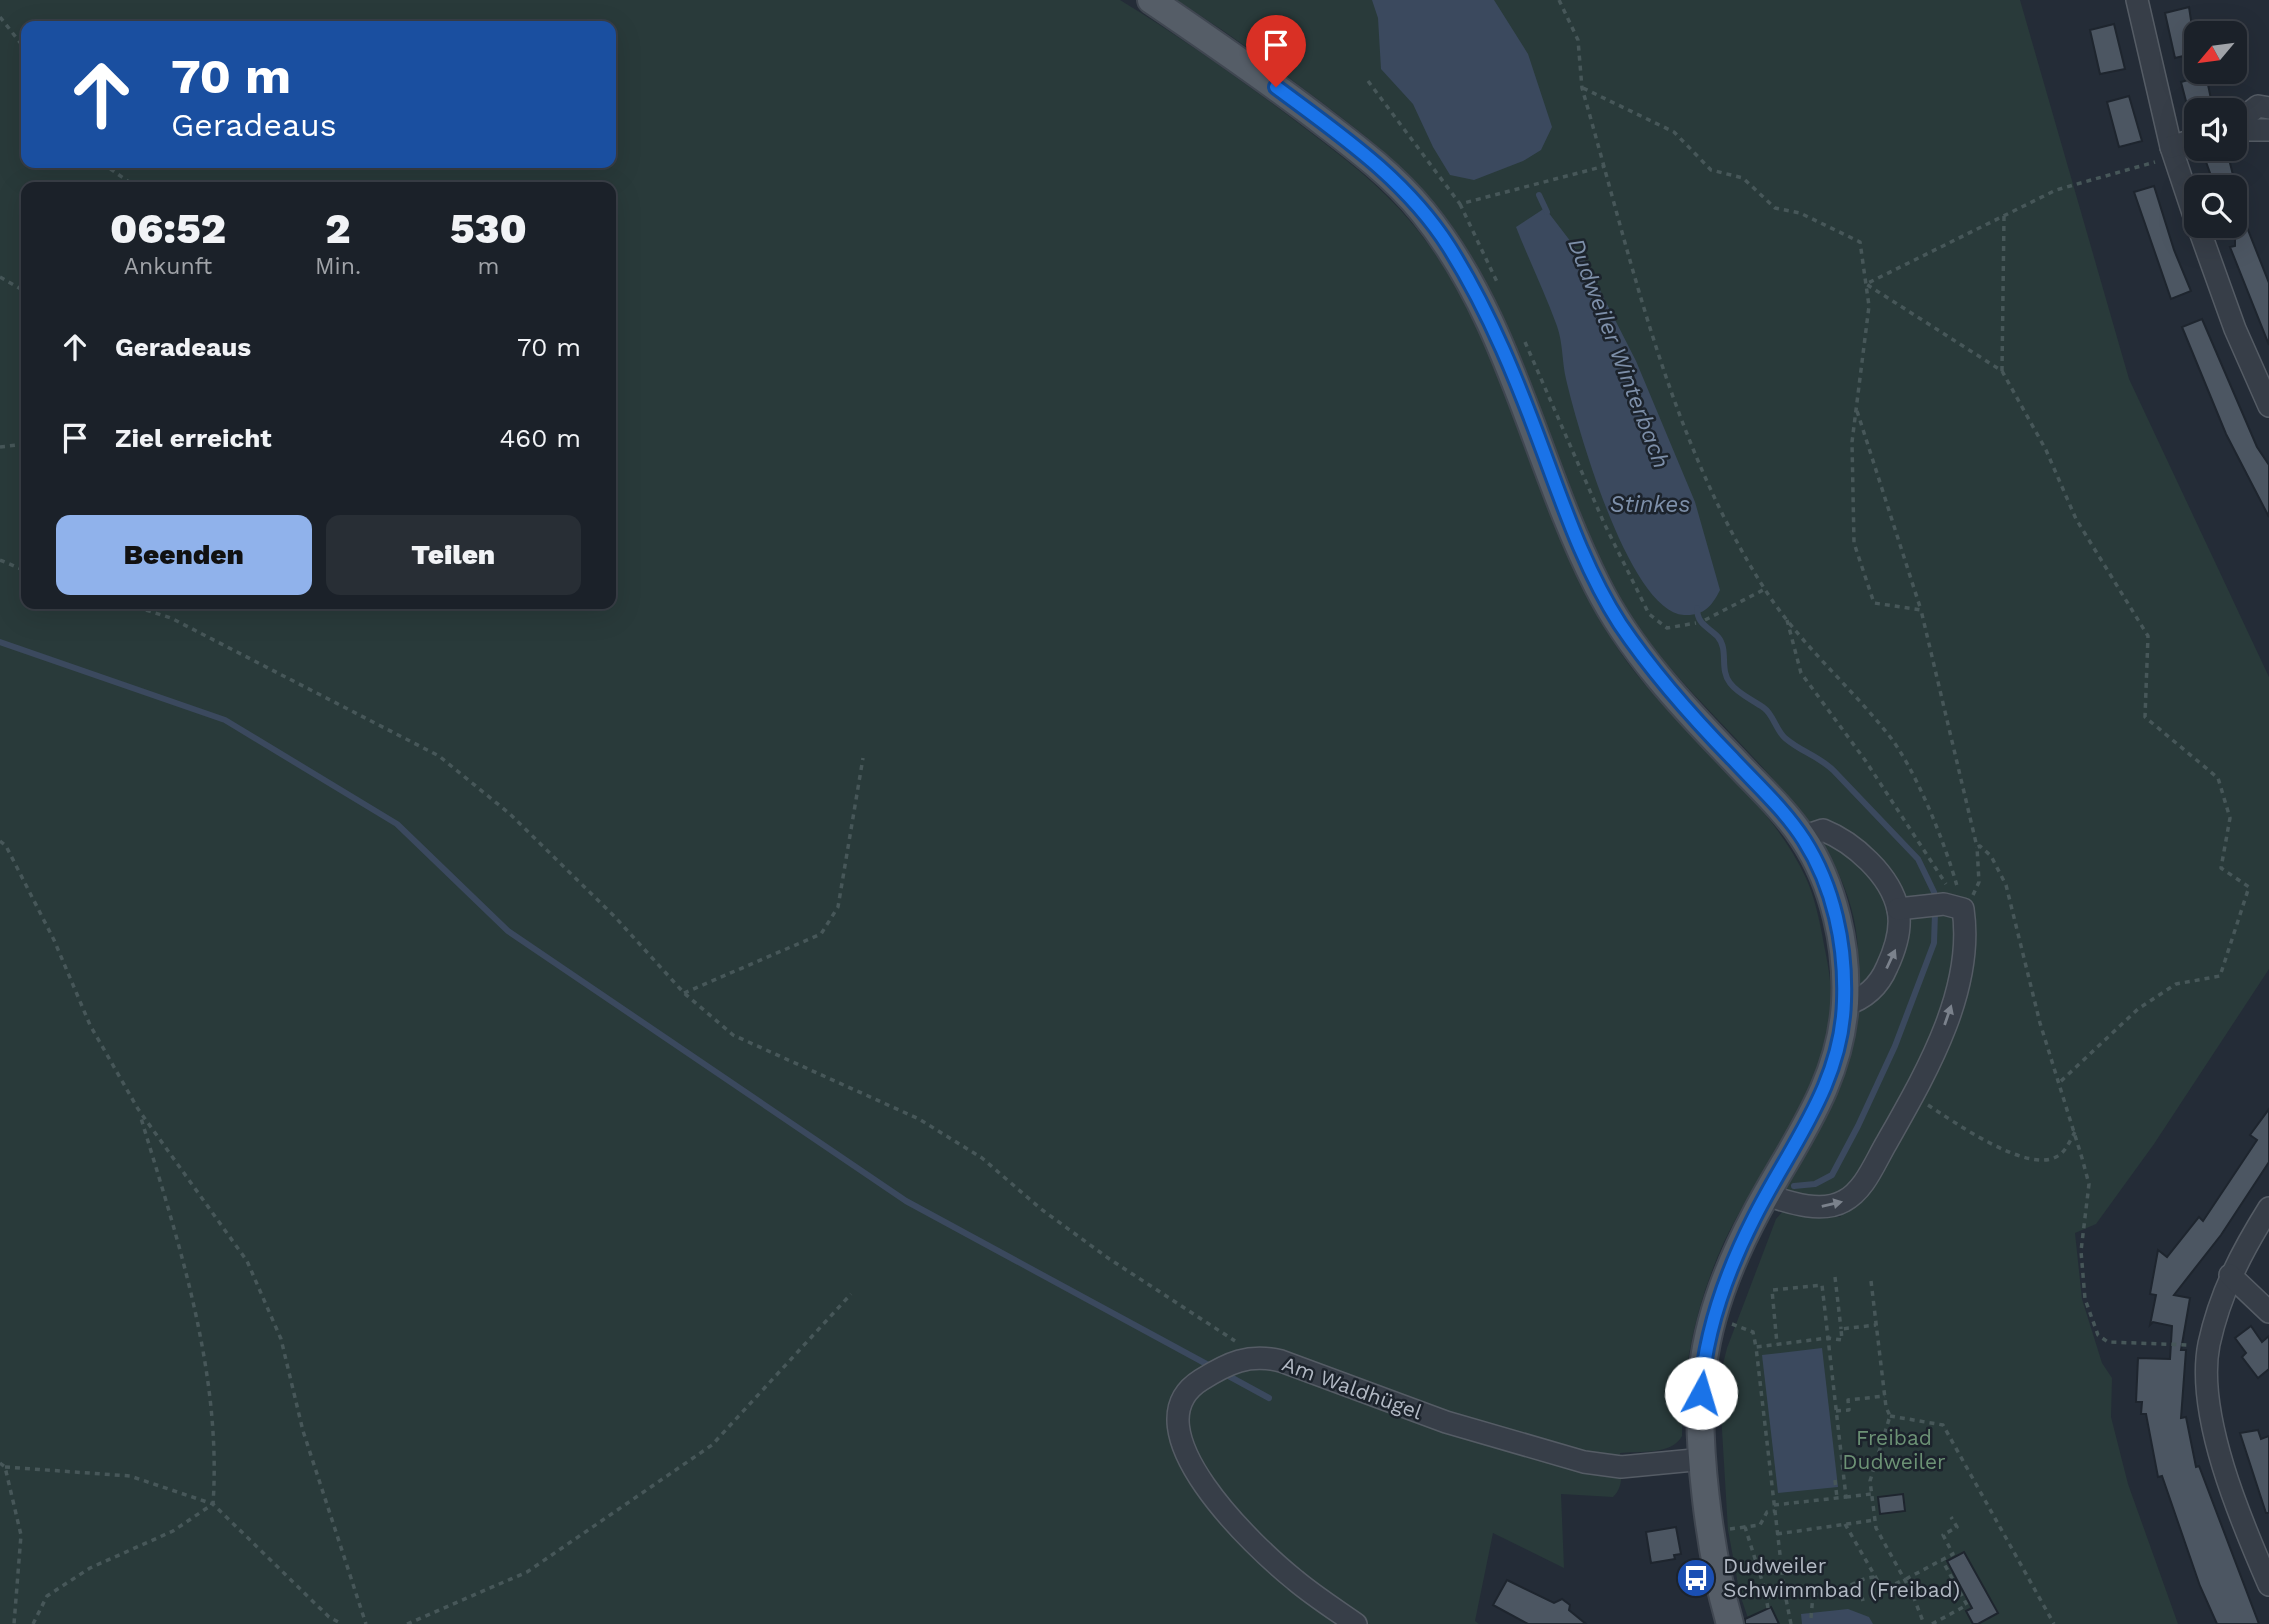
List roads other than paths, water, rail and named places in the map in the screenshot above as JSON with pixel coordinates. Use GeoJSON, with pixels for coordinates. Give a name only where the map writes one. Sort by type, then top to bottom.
{"type":"FeatureCollection","features":[{"type":"Feature","properties":{"kind":"main road"},"geometry":{"type":"LineString","coordinates":[[1151,0],[1256,71],[1378,164],[1449,246],[1492,325],[1597,586],[1646,662],[1802,837],[1822,874],[1837,923],[1844,967],[1844,1005],[1837,1056],[1823,1096],[1766,1195],[1724,1284],[1708,1338],[1701,1393],[1704,1459],[1716,1559],[1730,1624]]}},
{"type":"Feature","properties":{"kind":"street"},"geometry":{"type":"LineString","coordinates":[[2137,0],[2172,152],[2184,187]]}},
{"type":"Feature","properties":{"kind":"street"},"geometry":{"type":"LineString","coordinates":[[2247,115],[2258,106],[2269,108]]}},
{"type":"Feature","properties":{"kind":"street"},"geometry":{"type":"LineString","coordinates":[[2247,130],[2269,130]]}},
{"type":"Feature","properties":{"kind":"street"},"geometry":{"type":"LineString","coordinates":[[2172,152],[2184,146]]}},
{"type":"Feature","properties":{"kind":"street"},"geometry":{"type":"LineString","coordinates":[[2202,238],[2235,329],[2269,406]]}},
{"type":"Feature","properties":{"kind":"street"},"geometry":{"type":"LineString","coordinates":[[1802,837],[1822,830],[1840,837],[1860,852],[1881,876],[1898,909],[1897,947],[1880,982],[1857,1001],[1844,1005]]}},
{"type":"Feature","properties":{"kind":"street"},"geometry":{"type":"LineString","coordinates":[[1766,1195],[1822,1206],[1846,1200],[1864,1182],[1916,1091],[1937,1044],[1957,987],[1967,937],[1963,909],[1944,904],[1898,909]]}},
{"type":"Feature","properties":{"kind":"street"},"geometry":{"type":"LineString","coordinates":[[2269,1208],[2230,1275],[2209,1346],[2208,1404],[2214,1433],[2269,1585]]}},
{"type":"Feature","properties":{"kind":"street"},"geometry":{"type":"LineString","coordinates":[[2230,1275],[2269,1312]]}},
{"type":"Feature","properties":{"kind":"street","name":"Am Waldhügel"},"geometry":{"type":"LineString","coordinates":[[1356,1624],[1295,1581],[1270,1558],[1186,1458],[1176,1421],[1183,1399],[1195,1384],[1216,1371],[1258,1355],[1446,1422],[1584,1462],[1621,1467],[1704,1459]]}},
{"type":"Feature","properties":{"kind":"water"},"geometry":{"type":"Polygon","coordinates":[[[1372,0],[1494,0],[1528,54],[1552,127],[1541,150],[1523,161],[1474,180],[1450,175],[1433,147],[1413,104],[1381,69],[1378,18],[1372,0]]]}},
{"type":"Feature","properties":{"kind":"water","name":"Stinkes"},"geometry":{"type":"Polygon","coordinates":[[[1545,208],[1584,259],[1636,361],[1695,502],[1720,590],[1714,601],[1697,614],[1684,615],[1664,606],[1644,583],[1625,551],[1608,513],[1572,403],[1557,326],[1516,227],[1545,208]]]}},
{"type":"Feature","properties":{"kind":"water"},"geometry":{"type":"Polygon","coordinates":[[[1822,1348],[1838,1487],[1778,1493],[1762,1355],[1822,1348]]]}},
{"type":"Feature","properties":{"kind":"water"},"geometry":{"type":"Polygon","coordinates":[[[1848,1609],[1869,1617],[1873,1624],[1802,1624],[1801,1614],[1848,1609]]]}},
{"type":"Feature","properties":{"kind":"waterway","name":"Dudweiler Winterbach"},"geometry":{"type":"LineString","coordinates":[[1539,195],[1547,212]]}},
{"type":"Feature","properties":{"kind":"waterway","name":"Dudweiler Winterbach"},"geometry":{"type":"LineString","coordinates":[[1697,608],[1701,622],[1721,642],[1725,672],[1733,687],[1767,711],[1785,738],[1834,771],[1918,859],[1934,892]]}},
{"type":"Feature","properties":{"kind":"waterway"},"geometry":{"type":"LineString","coordinates":[[0,642],[225,720],[397,824],[508,931],[906,1201],[1212,1367]]}},
{"type":"Feature","properties":{"kind":"waterway","name":"Dudweiler Winterbach"},"geometry":{"type":"LineString","coordinates":[[1794,1186],[1815,1184],[1832,1175],[1858,1126],[1895,1046],[1934,943],[1935,913]]}},
{"type":"Feature","properties":{"kind":"waterway"},"geometry":{"type":"LineString","coordinates":[[1225,1374],[1269,1398]]}},
{"type":"Feature","properties":{"kind":"place","name":"Dudweiler Schwimmbad (Freibad)"},"geometry":{"type":"Point","coordinates":[1696,1578]}},
{"type":"Feature","properties":{"kind":"park label","name":"Freibad Dudweiler"},"geometry":{"type":"Point","coordinates":[1894,1450]}}]}
